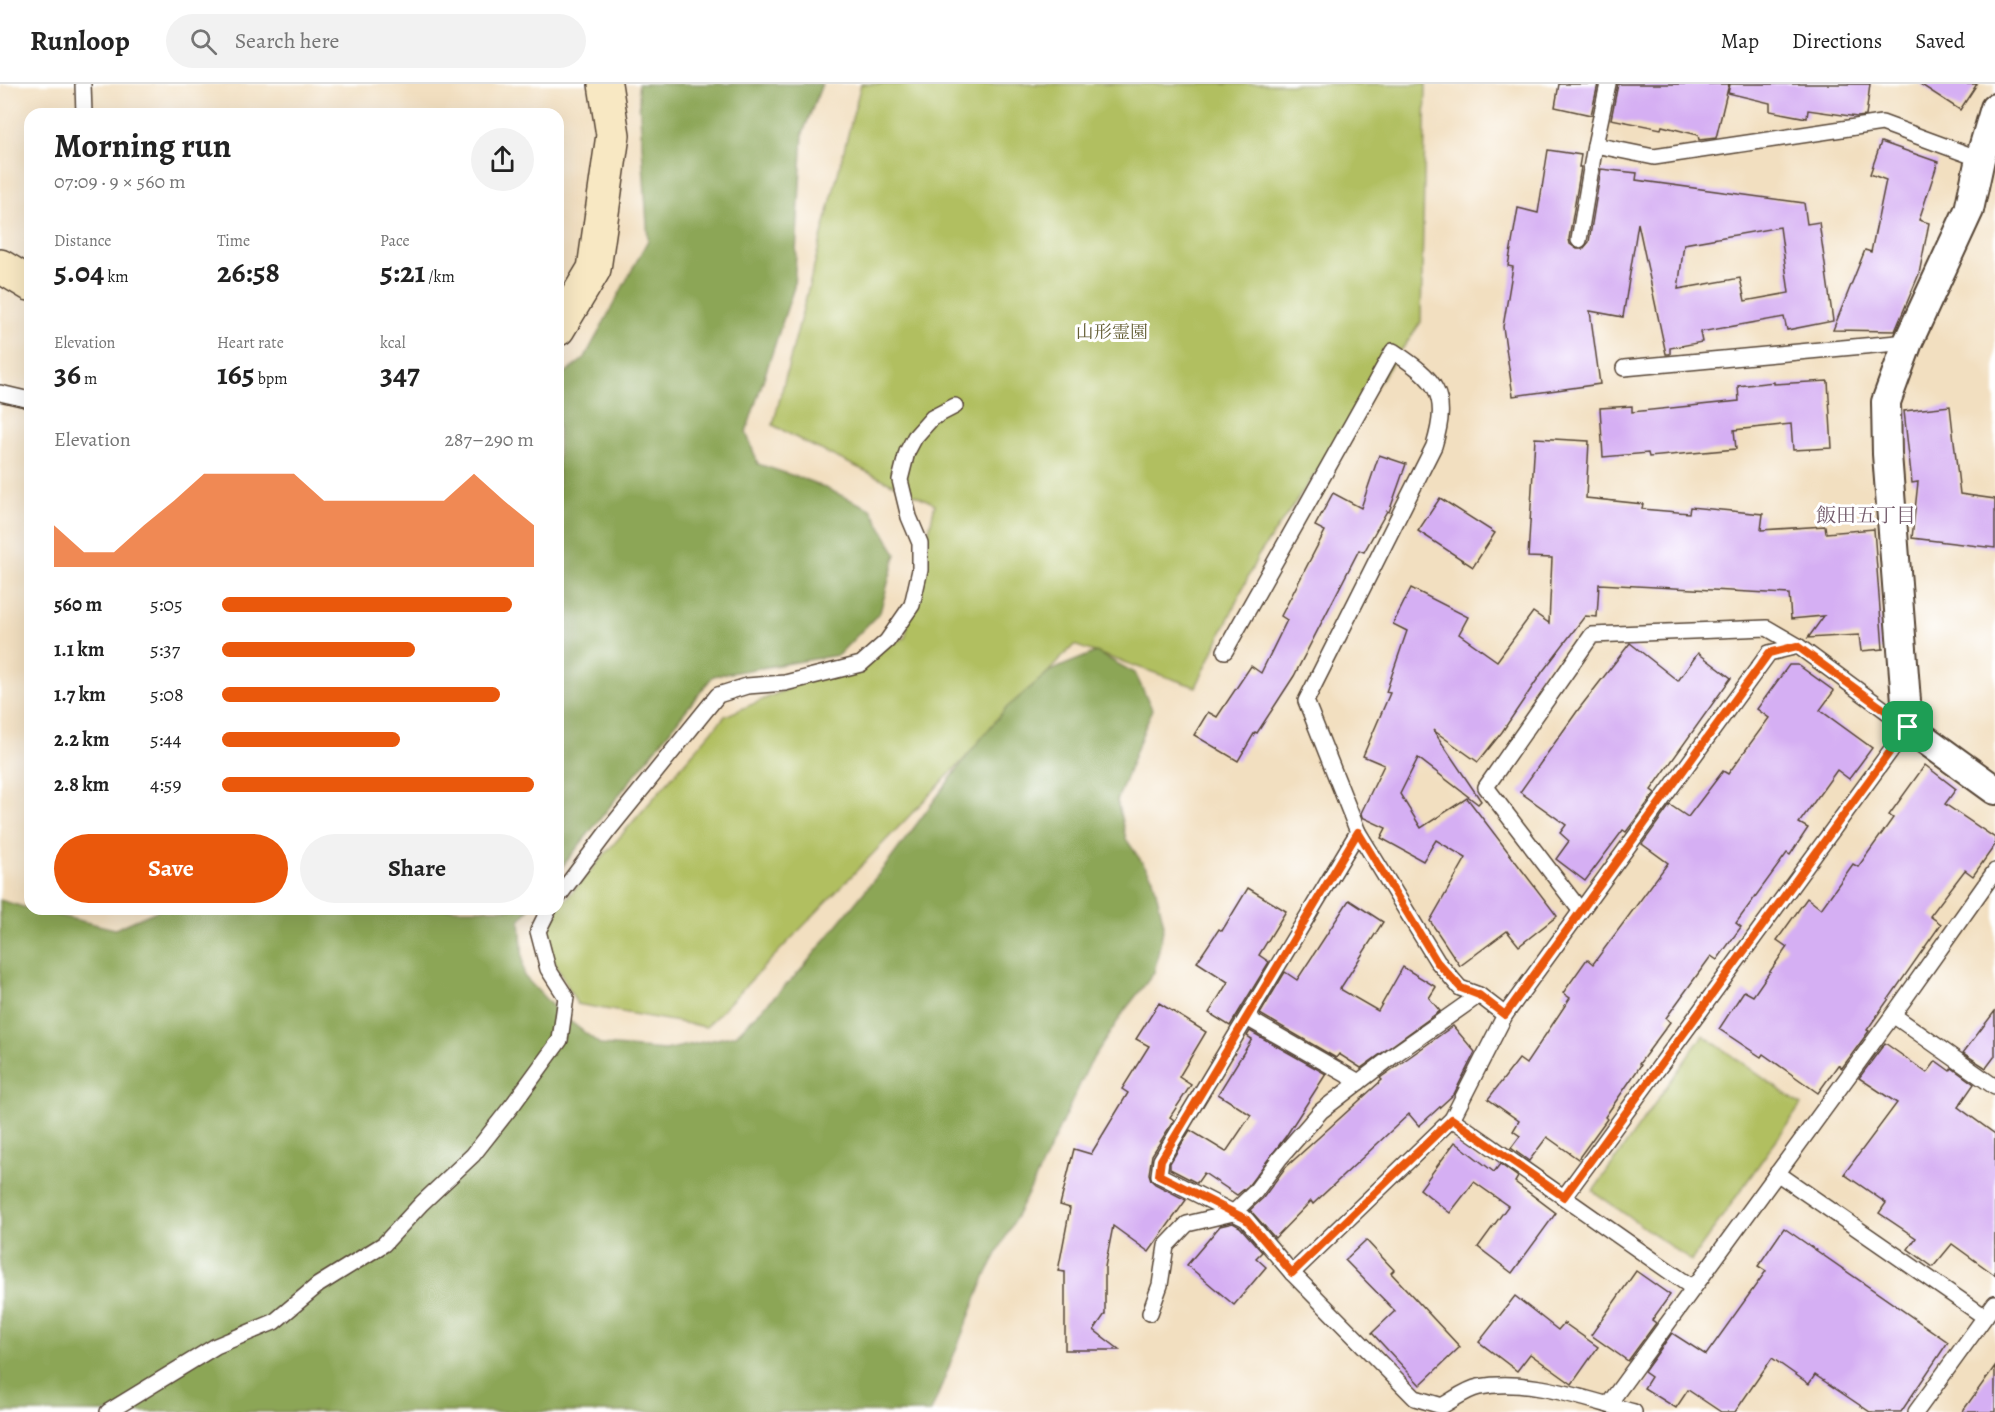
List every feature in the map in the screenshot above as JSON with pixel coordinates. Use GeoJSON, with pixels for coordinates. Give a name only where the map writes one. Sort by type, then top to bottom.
{"type":"FeatureCollection","features":[{"type":"Feature","properties":{"kind":"street"},"geometry":{"type":"LineString","coordinates":[[564,319],[594,269],[613,135],[605,84]]}},
{"type":"Feature","properties":{"kind":"street"},"geometry":{"type":"LineString","coordinates":[[1995,108],[1980,159],[1969,210],[1908,342],[1886,402],[1887,454],[1908,727],[1995,790]]}},
{"type":"Feature","properties":{"kind":"street"},"geometry":{"type":"LineString","coordinates":[[0,266],[24,280]]}},
{"type":"Feature","properties":{"kind":"lane"},"geometry":{"type":"LineString","coordinates":[[83,84],[84,108]]}},
{"type":"Feature","properties":{"kind":"lane"},"geometry":{"type":"LineString","coordinates":[[1579,240],[1608,84]]}},
{"type":"Feature","properties":{"kind":"lane"},"geometry":{"type":"LineString","coordinates":[[1595,145],[1654,157],[1882,123],[1980,159]]}},
{"type":"Feature","properties":{"kind":"lane"},"geometry":{"type":"LineString","coordinates":[[1624,368],[1908,342]]}},
{"type":"Feature","properties":{"kind":"lane"},"geometry":{"type":"LineString","coordinates":[[1225,651],[1393,351],[1423,372],[1440,397],[1440,426],[1434,446],[1306,701],[1358,832],[1437,962],[1461,988],[1479,995],[1505,1015]]}},
{"type":"Feature","properties":{"kind":"lane"},"geometry":{"type":"LineString","coordinates":[[0,393],[24,399]]}},
{"type":"Feature","properties":{"kind":"lane"},"geometry":{"type":"LineString","coordinates":[[564,889],[718,695],[747,686],[785,683],[861,664],[887,641],[912,605],[920,570],[920,543],[909,516],[900,480],[907,452],[915,437],[932,418],[955,406]]}},
{"type":"Feature","properties":{"kind":"lane"},"geometry":{"type":"LineString","coordinates":[[1564,1197],[1908,727],[1797,646],[1767,628],[1592,635],[1486,787],[1580,910]]}},
{"type":"Feature","properties":{"kind":"lane"},"geometry":{"type":"LineString","coordinates":[[1292,1273],[1452,1119],[1505,1015],[1580,910],[1769,653],[1797,646]]}},
{"type":"Feature","properties":{"kind":"lane"},"geometry":{"type":"LineString","coordinates":[[1358,832],[1161,1160],[1159,1175],[1246,1219],[1292,1273],[1415,1398],[1442,1406],[1477,1387],[1516,1386],[1567,1393],[1634,1412]]}},
{"type":"Feature","properties":{"kind":"lane"},"geometry":{"type":"LineString","coordinates":[[1608,1405],[1893,1015],[1995,871]]}},
{"type":"Feature","properties":{"kind":"lane"},"geometry":{"type":"LineString","coordinates":[[108,1412],[216,1346],[274,1322],[318,1285],[384,1244],[422,1203],[473,1155],[560,1040],[566,997],[548,969],[538,931],[546,915]]}},
{"type":"Feature","properties":{"kind":"lane"},"geometry":{"type":"LineString","coordinates":[[1150,1313],[1160,1285],[1166,1246],[1187,1224],[1233,1213],[1255,1192],[1280,1158],[1321,1112],[1479,995]]}},
{"type":"Feature","properties":{"kind":"lane"},"geometry":{"type":"LineString","coordinates":[[1893,1015],[1995,1087]]}},
{"type":"Feature","properties":{"kind":"lane"},"geometry":{"type":"LineString","coordinates":[[1248,1018],[1359,1082]]}},
{"type":"Feature","properties":{"kind":"lane"},"geometry":{"type":"LineString","coordinates":[[1452,1119],[1693,1288]]}},
{"type":"Feature","properties":{"kind":"lane"},"geometry":{"type":"LineString","coordinates":[[1777,1173],[1985,1317]]}},
{"type":"Feature","properties":{"kind":"lane"},"geometry":{"type":"LineString","coordinates":[[1916,1412],[1995,1303]]}},
{"type":"Feature","properties":{"kind":"green space"},"geometry":{"type":"Polygon","coordinates":[[[638,84],[822,84],[803,133],[794,287],[746,432],[758,464],[812,482],[871,509],[896,554],[880,612],[838,655],[713,676],[564,864],[564,374],[584,359],[648,240],[638,84]]]}},
{"type":"Feature","properties":{"kind":"green space","name":"山形霊園"},"geometry":{"type":"Polygon","coordinates":[[[861,84],[1426,84],[1421,322],[1258,556],[1196,687],[1074,645],[706,1027],[577,1004],[538,931],[552,915],[564,915],[564,901],[725,716],[905,638],[935,504],[773,425],[861,84]]]}},
{"type":"Feature","properties":{"kind":"green space"},"geometry":{"type":"Polygon","coordinates":[[[1096,652],[1135,673],[1152,709],[1117,801],[1126,839],[1153,878],[1164,925],[1154,973],[1125,1010],[1090,1063],[1035,1180],[985,1277],[931,1412],[0,1412],[0,900],[24,907],[24,915],[56,915],[115,929],[147,915],[524,915],[520,920],[524,976],[558,1012],[601,1045],[665,1050],[736,1035],[800,971],[890,860],[1005,709],[1050,671],[1096,652]]]}},
{"type":"Feature","properties":{"kind":"green space"},"geometry":{"type":"Polygon","coordinates":[[[1703,1035],[1801,1105],[1691,1261],[1593,1191],[1703,1035]]]}},
{"type":"Feature","properties":{"kind":"building"},"geometry":{"type":"Polygon","coordinates":[[[1559,84],[1598,84],[1591,115],[1555,107],[1559,84]]]}},
{"type":"Feature","properties":{"kind":"building"},"geometry":{"type":"Polygon","coordinates":[[[1618,84],[1729,84],[1716,138],[1699,140],[1698,135],[1662,126],[1661,129],[1611,119],[1618,84]]]}},
{"type":"Feature","properties":{"kind":"building"},"geometry":{"type":"Polygon","coordinates":[[[1730,84],[1870,84],[1866,116],[1857,117],[1808,110],[1807,118],[1770,111],[1770,103],[1728,93],[1730,84]]]}},
{"type":"Feature","properties":{"kind":"building"},"geometry":{"type":"Polygon","coordinates":[[[1920,84],[1977,84],[1960,110],[1920,84]]]}},
{"type":"Feature","properties":{"kind":"building"},"geometry":{"type":"Polygon","coordinates":[[[1881,142],[1938,162],[1919,220],[1929,223],[1919,274],[1895,331],[1833,330],[1865,250],[1871,252],[1886,180],[1870,174],[1881,142]]]}},
{"type":"Feature","properties":{"kind":"building"},"geometry":{"type":"Polygon","coordinates":[[[1548,150],[1581,155],[1569,239],[1570,244],[1577,249],[1583,249],[1589,242],[1601,169],[1637,173],[1636,180],[1804,203],[1807,224],[1819,222],[1833,321],[1787,330],[1784,317],[1700,332],[1702,342],[1670,348],[1670,354],[1666,354],[1638,223],[1623,317],[1590,311],[1600,384],[1513,396],[1503,327],[1513,267],[1508,266],[1518,208],[1538,213],[1548,150]],[[1780,227],[1684,244],[1678,289],[1740,278],[1745,301],[1789,293],[1780,227]]]}},
{"type":"Feature","properties":{"kind":"building"},"geometry":{"type":"Polygon","coordinates":[[[1828,381],[1832,448],[1793,450],[1791,424],[1734,430],[1736,449],[1649,457],[1648,453],[1603,457],[1600,408],[1632,406],[1632,412],[1739,401],[1738,386],[1774,382],[1774,384],[1828,381]]]}},
{"type":"Feature","properties":{"kind":"building"},"geometry":{"type":"Polygon","coordinates":[[[1950,406],[1960,494],[1995,499],[1995,548],[1912,538],[1918,482],[1912,483],[1904,411],[1950,406]]]}},
{"type":"Feature","properties":{"kind":"building"},"geometry":{"type":"Polygon","coordinates":[[[1535,438],[1589,441],[1586,498],[1643,504],[1642,509],[1689,513],[1690,507],[1763,514],[1761,530],[1825,526],[1826,533],[1874,529],[1883,649],[1861,651],[1859,635],[1808,638],[1824,616],[1791,619],[1789,594],[1599,584],[1597,617],[1585,616],[1478,762],[1433,730],[1481,801],[1478,804],[1418,758],[1400,794],[1421,828],[1467,798],[1557,916],[1519,946],[1507,931],[1460,966],[1430,921],[1466,858],[1436,840],[1423,861],[1381,838],[1386,828],[1362,817],[1361,813],[1384,765],[1363,756],[1390,693],[1386,692],[1407,631],[1393,624],[1411,588],[1468,617],[1459,634],[1497,661],[1533,612],[1549,623],[1552,558],[1528,557],[1535,438]]]}},
{"type":"Feature","properties":{"kind":"building"},"geometry":{"type":"Polygon","coordinates":[[[1379,455],[1406,464],[1389,512],[1387,511],[1364,552],[1359,550],[1294,676],[1238,761],[1194,735],[1208,712],[1217,717],[1251,666],[1261,673],[1287,620],[1281,616],[1325,531],[1315,526],[1333,493],[1361,508],[1379,455]]]}},
{"type":"Feature","properties":{"kind":"building"},"geometry":{"type":"Polygon","coordinates":[[[1440,498],[1495,533],[1473,567],[1418,531],[1440,498]]]}},
{"type":"Feature","properties":{"kind":"building"},"geometry":{"type":"Polygon","coordinates":[[[1630,643],[1678,681],[1698,653],[1731,678],[1651,790],[1655,793],[1626,832],[1623,830],[1585,881],[1556,859],[1569,841],[1560,833],[1566,825],[1520,792],[1578,710],[1630,643]]]}},
{"type":"Feature","properties":{"kind":"building"},"geometry":{"type":"Polygon","coordinates":[[[1789,665],[1798,665],[1834,691],[1820,710],[1872,748],[1849,779],[1837,770],[1799,823],[1808,828],[1790,855],[1787,853],[1736,923],[1741,927],[1717,960],[1711,956],[1666,1018],[1670,1022],[1639,1064],[1641,1065],[1605,1117],[1607,1119],[1578,1159],[1547,1137],[1529,1161],[1511,1148],[1520,1136],[1513,1131],[1519,1121],[1488,1099],[1519,1059],[1526,1064],[1570,998],[1563,993],[1587,959],[1593,964],[1668,863],[1642,844],[1670,805],[1688,817],[1723,771],[1728,774],[1769,718],[1757,709],[1789,665]]]}},
{"type":"Feature","properties":{"kind":"building"},"geometry":{"type":"Polygon","coordinates":[[[1925,765],[1956,789],[1945,804],[1995,838],[1995,845],[1973,876],[1965,870],[1930,916],[1941,924],[1867,1030],[1869,1031],[1842,1068],[1838,1065],[1818,1093],[1763,1054],[1761,1057],[1719,1029],[1744,991],[1753,996],[1787,947],[1777,940],[1807,898],[1821,909],[1853,864],[1858,867],[1893,818],[1889,815],[1925,765]]]}},
{"type":"Feature","properties":{"kind":"building"},"geometry":{"type":"Polygon","coordinates":[[[1248,888],[1286,911],[1259,955],[1269,962],[1230,1026],[1209,1013],[1228,982],[1197,962],[1219,929],[1222,931],[1248,888]]]}},
{"type":"Feature","properties":{"kind":"building"},"geometry":{"type":"Polygon","coordinates":[[[1349,900],[1383,922],[1340,989],[1378,1011],[1403,967],[1436,987],[1429,998],[1440,1011],[1361,1068],[1339,1054],[1336,1058],[1260,1014],[1285,972],[1297,980],[1349,900]]]}},
{"type":"Feature","properties":{"kind":"building"},"geometry":{"type":"Polygon","coordinates":[[[1159,1003],[1206,1032],[1179,1077],[1191,1085],[1170,1117],[1174,1120],[1152,1155],[1149,1174],[1155,1184],[1186,1200],[1149,1252],[1113,1226],[1105,1267],[1105,1314],[1094,1330],[1120,1350],[1065,1350],[1065,1272],[1058,1271],[1070,1208],[1060,1205],[1074,1149],[1091,1154],[1128,1093],[1122,1089],[1149,1046],[1136,1039],[1159,1003]]]}},
{"type":"Feature","properties":{"kind":"building"},"geometry":{"type":"Polygon","coordinates":[[[1995,1011],[1995,1056],[1986,1068],[1963,1053],[1995,1011]]]}},
{"type":"Feature","properties":{"kind":"building"},"geometry":{"type":"Polygon","coordinates":[[[1453,1026],[1475,1052],[1454,1094],[1419,1126],[1409,1114],[1313,1204],[1311,1201],[1275,1238],[1250,1210],[1263,1198],[1285,1168],[1382,1080],[1380,1078],[1453,1026]]]}},
{"type":"Feature","properties":{"kind":"building"},"geometry":{"type":"Polygon","coordinates":[[[1250,1031],[1326,1074],[1286,1136],[1248,1186],[1237,1195],[1204,1173],[1197,1183],[1170,1169],[1170,1163],[1190,1130],[1226,1152],[1251,1115],[1218,1094],[1252,1039],[1247,1036],[1250,1031]]]}},
{"type":"Feature","properties":{"kind":"building"},"geometry":{"type":"Polygon","coordinates":[[[1885,1043],[1927,1073],[1936,1061],[1950,1071],[1952,1068],[1974,1084],[1958,1107],[1995,1134],[1995,1275],[1952,1244],[1933,1267],[1908,1249],[1916,1238],[1879,1213],[1886,1203],[1844,1174],[1897,1103],[1859,1078],[1885,1043]]]}},
{"type":"Feature","properties":{"kind":"building"},"geometry":{"type":"Polygon","coordinates":[[[1455,1142],[1494,1172],[1500,1164],[1518,1177],[1515,1182],[1556,1213],[1512,1273],[1478,1247],[1508,1206],[1474,1182],[1450,1213],[1420,1189],[1455,1142]]]}},
{"type":"Feature","properties":{"kind":"building"},"geometry":{"type":"Polygon","coordinates":[[[1233,1223],[1240,1227],[1262,1252],[1256,1258],[1266,1267],[1234,1305],[1187,1265],[1220,1226],[1233,1223]]]}},
{"type":"Feature","properties":{"kind":"building"},"geometry":{"type":"Polygon","coordinates":[[[1784,1228],[1948,1342],[1901,1412],[1870,1412],[1815,1375],[1809,1384],[1772,1358],[1735,1412],[1721,1412],[1688,1390],[1676,1408],[1644,1388],[1651,1377],[1644,1372],[1672,1333],[1706,1355],[1766,1271],[1758,1266],[1784,1228]]]}},
{"type":"Feature","properties":{"kind":"building"},"geometry":{"type":"Polygon","coordinates":[[[1366,1240],[1394,1270],[1391,1273],[1460,1347],[1420,1385],[1372,1333],[1395,1311],[1345,1260],[1366,1240]]]}},
{"type":"Feature","properties":{"kind":"building"},"geometry":{"type":"Polygon","coordinates":[[[1636,1271],[1670,1295],[1652,1320],[1656,1323],[1628,1361],[1591,1335],[1636,1271]]]}},
{"type":"Feature","properties":{"kind":"building"},"geometry":{"type":"Polygon","coordinates":[[[1515,1296],[1558,1330],[1564,1323],[1598,1347],[1572,1384],[1530,1354],[1517,1371],[1479,1342],[1515,1296]]]}},
{"type":"Feature","properties":{"kind":"building"},"geometry":{"type":"Polygon","coordinates":[[[1995,1366],[1995,1412],[1962,1412],[1995,1366]]]}},
{"type":"Feature","properties":{"kind":"district","name":"飯田五丁目"},"geometry":{"type":"Point","coordinates":[1866,515]}},
{"type":"Feature","properties":{"kind":"route"},"geometry":{"type":"LineString","coordinates":[[1797,646],[1908,727],[1564,1197],[1452,1119],[1292,1273],[1246,1219],[1159,1175],[1161,1160],[1358,832],[1437,962],[1461,988],[1479,995],[1505,1015],[1769,653],[1797,646]]}}]}
